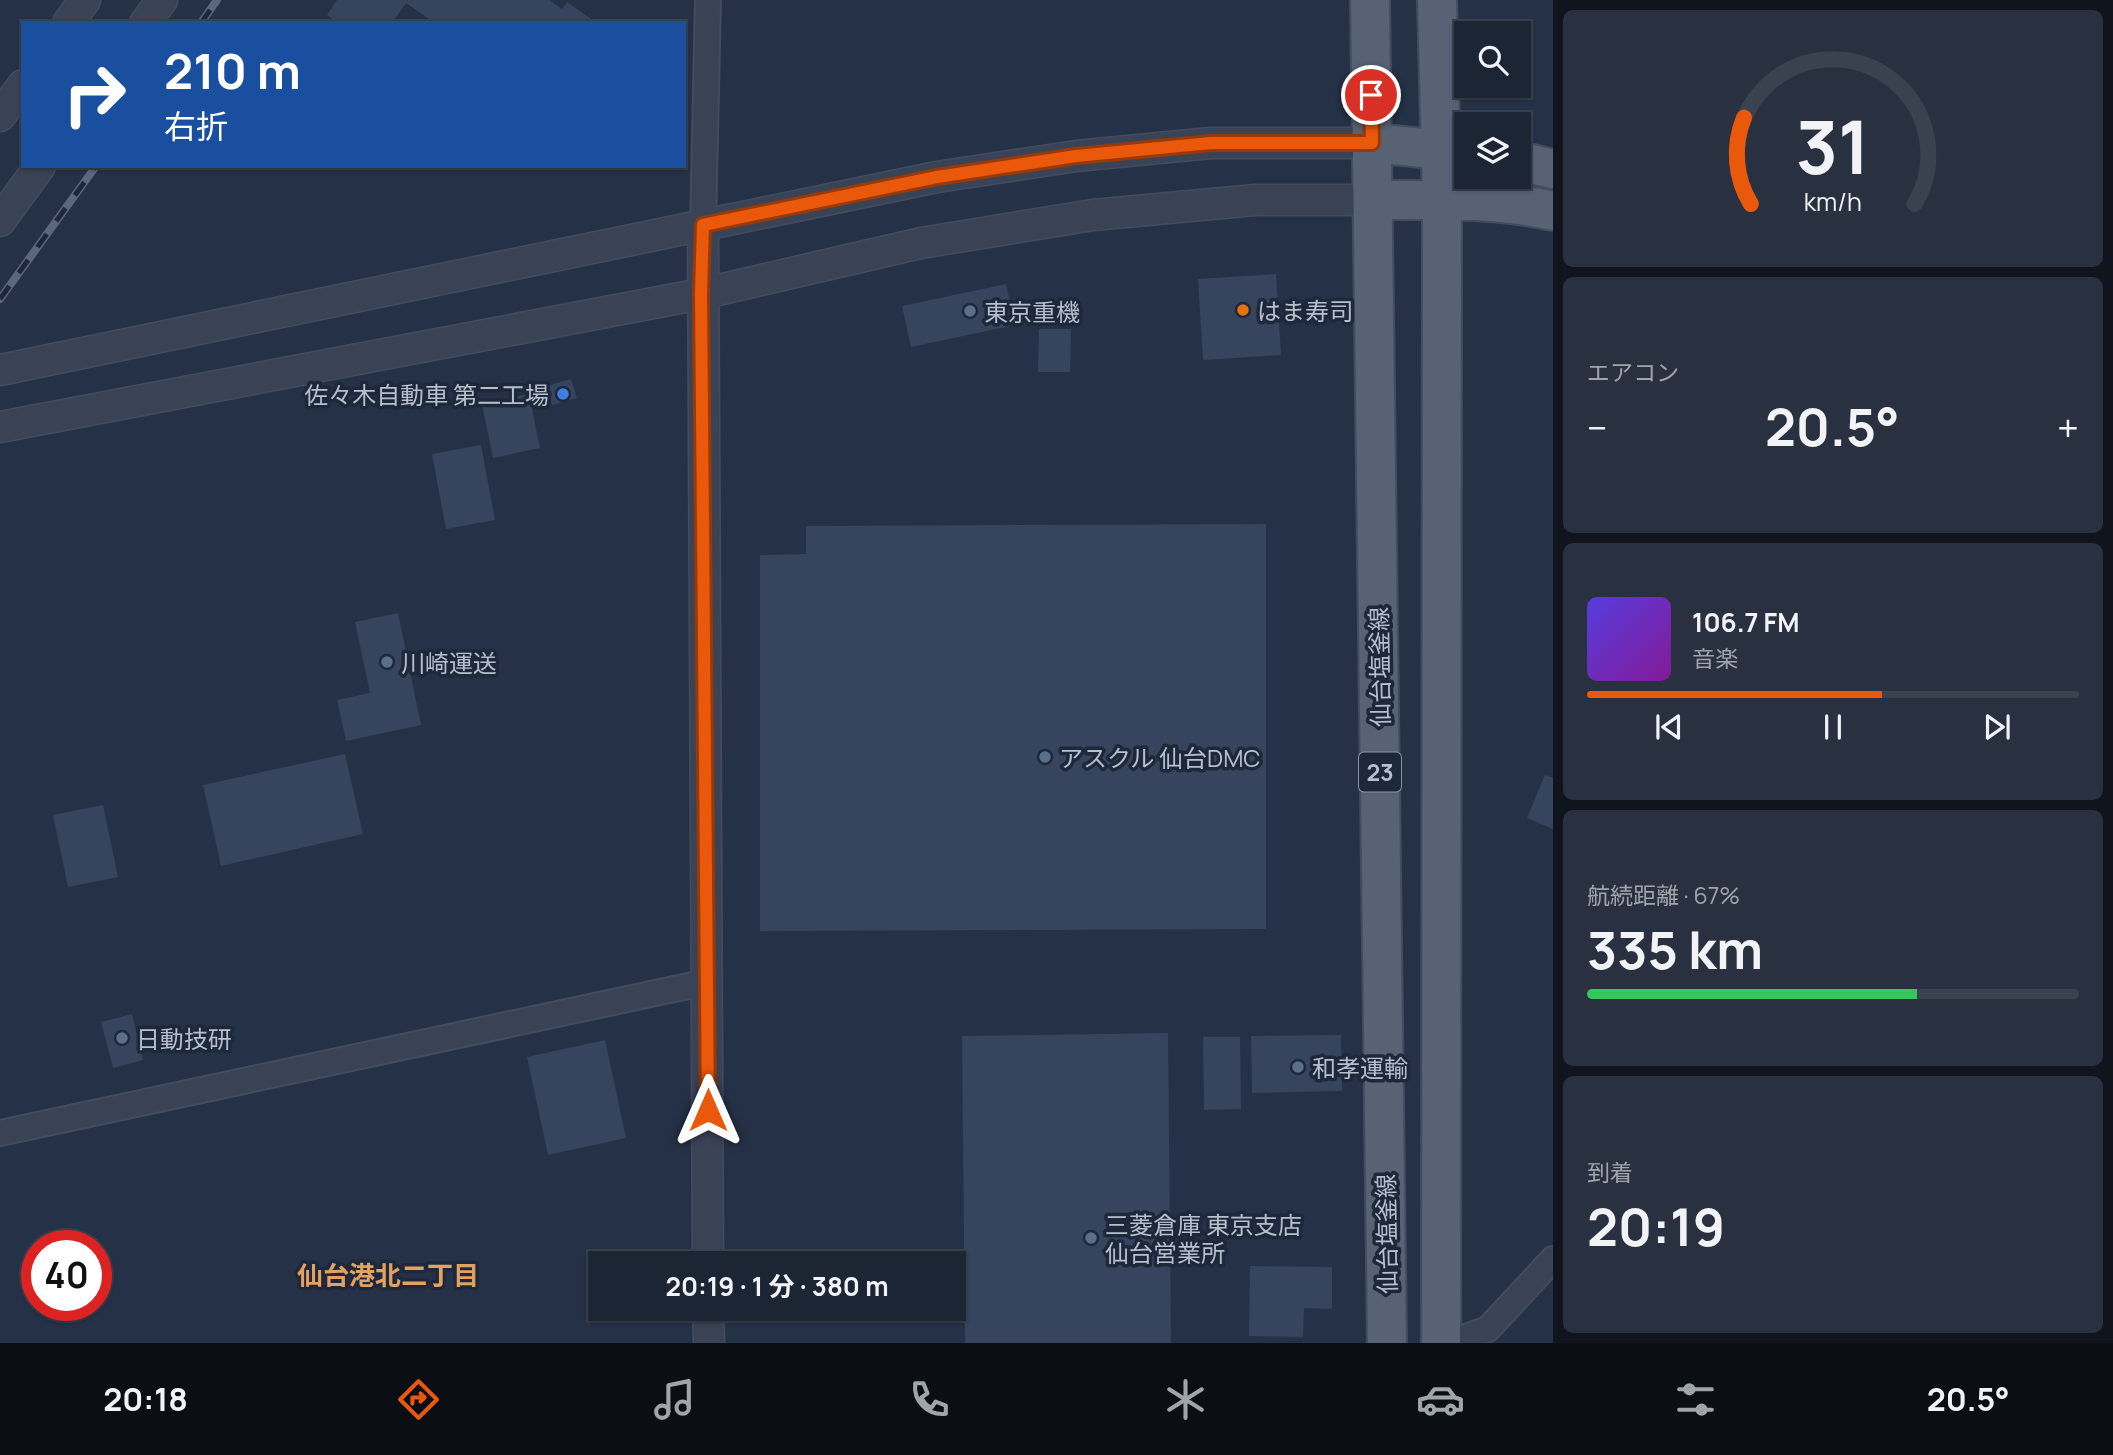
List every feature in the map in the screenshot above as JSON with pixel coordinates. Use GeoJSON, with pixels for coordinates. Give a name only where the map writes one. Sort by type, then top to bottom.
{"type":"FeatureCollection","features":[{"type":"Feature","properties":{"kind":"main road","name":"仙台塩釜線"},"geometry":{"type":"LineString","coordinates":[[1370,0],[1387,1343]]}},
{"type":"Feature","properties":{"kind":"main road"},"geometry":{"type":"LineString","coordinates":[[1437,0],[1453,151],[1442,200],[1441,1343]]}},
{"type":"Feature","properties":{"kind":"main road"},"geometry":{"type":"LineString","coordinates":[[1372,143],[1453,151]]}},
{"type":"Feature","properties":{"kind":"main road"},"geometry":{"type":"LineString","coordinates":[[1531,164],[1553,169]]}},
{"type":"Feature","properties":{"kind":"main road"},"geometry":{"type":"LineString","coordinates":[[1373,200],[1442,200],[1526,205],[1553,211]]}},
{"type":"Feature","properties":{"kind":"street"},"geometry":{"type":"LineString","coordinates":[[69,21],[85,0]]}},
{"type":"Feature","properties":{"kind":"street"},"geometry":{"type":"LineString","coordinates":[[146,21],[162,0]]}},
{"type":"Feature","properties":{"kind":"street"},"geometry":{"type":"LineString","coordinates":[[708,0],[701,294],[708,1251]]}},
{"type":"Feature","properties":{"kind":"street"},"geometry":{"type":"LineString","coordinates":[[0,116],[21,88]]}},
{"type":"Feature","properties":{"kind":"street"},"geometry":{"type":"LineString","coordinates":[[0,370],[937,177],[1076,156],[1211,143],[1372,143]]}},
{"type":"Feature","properties":{"kind":"street"},"geometry":{"type":"LineString","coordinates":[[0,221],[39,168]]}},
{"type":"Feature","properties":{"kind":"street"},"geometry":{"type":"LineString","coordinates":[[0,427],[701,294],[921,243],[1093,215],[1255,200],[1373,200]]}},
{"type":"Feature","properties":{"kind":"street"},"geometry":{"type":"LineString","coordinates":[[0,1133],[707,982]]}},
{"type":"Feature","properties":{"kind":"street"},"geometry":{"type":"LineString","coordinates":[[1450,1343],[1488,1329],[1553,1259]]}},
{"type":"Feature","properties":{"kind":"street"},"geometry":{"type":"LineString","coordinates":[[709,1321],[709,1343]]}},
{"type":"Feature","properties":{"kind":"building"},"geometry":{"type":"Polygon","coordinates":[[[337,0],[549,0],[562,9],[567,2],[594,21],[432,21],[406,3],[393,21],[335,21],[327,15],[337,0]]]}},
{"type":"Feature","properties":{"kind":"building"},"geometry":{"type":"Polygon","coordinates":[[[1276,274],[1281,355],[1203,360],[1198,279],[1276,274]]]}},
{"type":"Feature","properties":{"kind":"building"},"geometry":{"type":"Polygon","coordinates":[[[1006,284],[1015,325],[911,347],[902,306],[1006,284]]]}},
{"type":"Feature","properties":{"kind":"building"},"geometry":{"type":"Polygon","coordinates":[[[1039,329],[1071,329],[1070,372],[1038,372],[1039,329]]]}},
{"type":"Feature","properties":{"kind":"building"},"geometry":{"type":"Polygon","coordinates":[[[571,379],[577,398],[552,405],[547,386],[571,379]]]}},
{"type":"Feature","properties":{"kind":"building"},"geometry":{"type":"Polygon","coordinates":[[[529,394],[540,448],[493,458],[482,404],[529,394]]]}},
{"type":"Feature","properties":{"kind":"building"},"geometry":{"type":"Polygon","coordinates":[[[481,445],[495,520],[446,529],[432,454],[481,445]]]}},
{"type":"Feature","properties":{"kind":"building"},"geometry":{"type":"Polygon","coordinates":[[[1266,524],[1266,929],[760,931],[760,555],[806,554],[806,526],[1266,524]]]}},
{"type":"Feature","properties":{"kind":"building"},"geometry":{"type":"Polygon","coordinates":[[[398,613],[421,725],[346,741],[337,700],[370,693],[355,622],[398,613]]]}},
{"type":"Feature","properties":{"kind":"building"},"geometry":{"type":"Polygon","coordinates":[[[345,754],[363,834],[221,866],[203,785],[345,754]]]}},
{"type":"Feature","properties":{"kind":"building"},"geometry":{"type":"Polygon","coordinates":[[[1545,775],[1553,778],[1553,829],[1527,818],[1545,775]]]}},
{"type":"Feature","properties":{"kind":"building"},"geometry":{"type":"Polygon","coordinates":[[[103,805],[118,877],[68,887],[53,815],[103,805]]]}},
{"type":"Feature","properties":{"kind":"building"},"geometry":{"type":"Polygon","coordinates":[[[132,1014],[143,1060],[113,1068],[101,1022],[132,1014]]]}},
{"type":"Feature","properties":{"kind":"building"},"geometry":{"type":"Polygon","coordinates":[[[1168,1033],[1171,1343],[965,1343],[962,1036],[1168,1033]]]}},
{"type":"Feature","properties":{"kind":"building"},"geometry":{"type":"Polygon","coordinates":[[[1341,1035],[1342,1091],[1252,1093],[1251,1036],[1341,1035]]]}},
{"type":"Feature","properties":{"kind":"building"},"geometry":{"type":"Polygon","coordinates":[[[1203,1037],[1240,1037],[1241,1109],[1204,1110],[1203,1037]]]}},
{"type":"Feature","properties":{"kind":"building"},"geometry":{"type":"Polygon","coordinates":[[[605,1040],[626,1138],[548,1155],[527,1057],[605,1040]]]}},
{"type":"Feature","properties":{"kind":"building"},"geometry":{"type":"Polygon","coordinates":[[[1250,1266],[1332,1267],[1332,1309],[1304,1308],[1303,1337],[1249,1336],[1250,1266]]]}},
{"type":"Feature","properties":{"kind":"railway"},"geometry":{"type":"LineString","coordinates":[[202,21],[217,0]]}},
{"type":"Feature","properties":{"kind":"railway"},"geometry":{"type":"LineString","coordinates":[[0,299],[95,168]]}},
{"type":"Feature","properties":{"kind":"place","name":"はま寿司"},"geometry":{"type":"Point","coordinates":[1243,310]}},
{"type":"Feature","properties":{"kind":"place","name":"東京重機"},"geometry":{"type":"Point","coordinates":[970,311]}},
{"type":"Feature","properties":{"kind":"place","name":"佐々木自動車 第二工場"},"geometry":{"type":"Point","coordinates":[563,394]}},
{"type":"Feature","properties":{"kind":"place","name":"川崎運送"},"geometry":{"type":"Point","coordinates":[387,662]}},
{"type":"Feature","properties":{"kind":"place","name":"アスクル 仙台DMC"},"geometry":{"type":"Point","coordinates":[1045,757]}},
{"type":"Feature","properties":{"kind":"place","name":"日動技研"},"geometry":{"type":"Point","coordinates":[122,1038]}},
{"type":"Feature","properties":{"kind":"place","name":"和孝運輸"},"geometry":{"type":"Point","coordinates":[1298,1067]}},
{"type":"Feature","properties":{"kind":"place","name":"三菱倉庫 東京支店 仙台営業所"},"geometry":{"type":"Point","coordinates":[1091,1238]}},
{"type":"Feature","properties":{"kind":"district","name":"仙台港北二丁目"},"geometry":{"type":"Point","coordinates":[388,1275]}},
{"type":"Feature","properties":{"kind":"route"},"geometry":{"type":"LineString","coordinates":[[708,1110],[701,294],[703,225],[937,177],[1076,156],[1211,143],[1372,143],[1371,95]]}}]}
